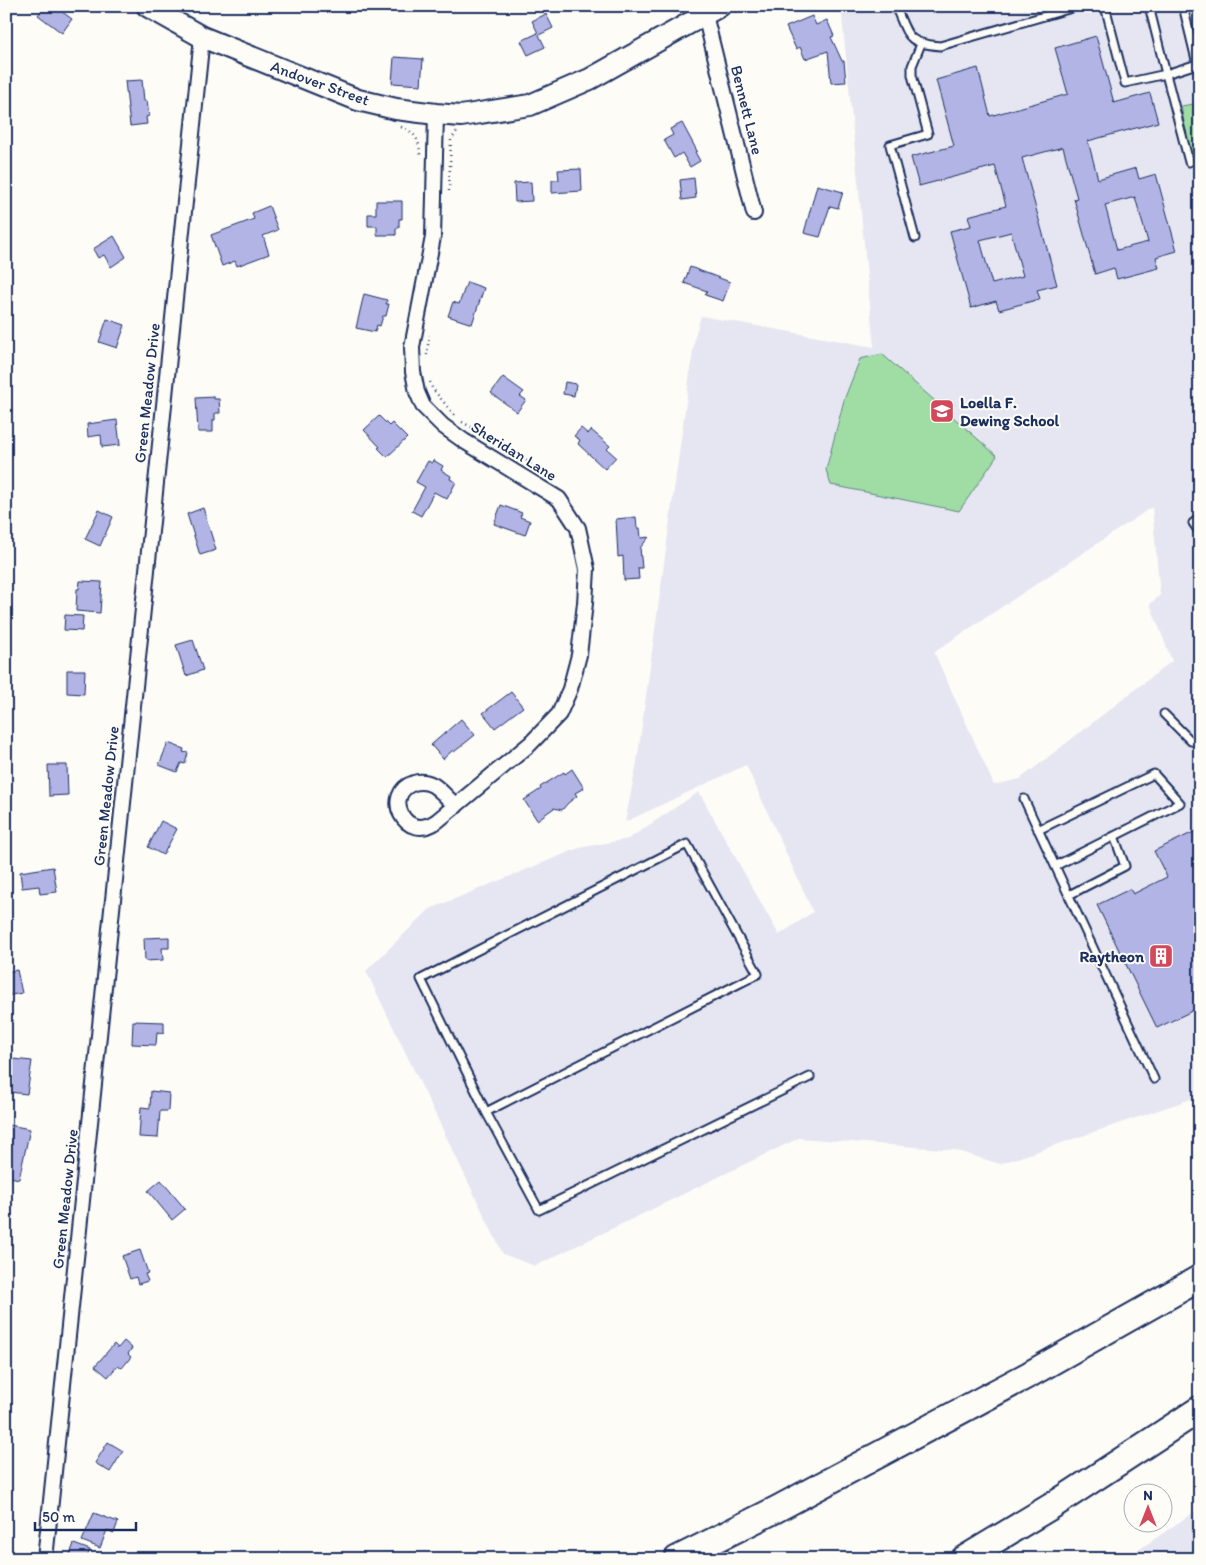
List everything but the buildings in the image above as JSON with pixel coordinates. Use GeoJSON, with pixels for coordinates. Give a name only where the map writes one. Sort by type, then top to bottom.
{"type":"FeatureCollection","features":[{"type":"Feature","properties":{"kind":"highway"},"geometry":{"type":"LineString","coordinates":[[677,1559],[784,1505],[1030,1374],[1200,1278]]}},
{"type":"Feature","properties":{"kind":"highway"},"geometry":{"type":"LineString","coordinates":[[964,1559],[1055,1504],[1200,1409]]}},
{"type":"Feature","properties":{"kind":"main road","name":"Andover Street"},"geometry":{"type":"LineString","coordinates":[[147,6],[202,37],[358,100],[396,109],[461,116],[530,106],[590,79],[711,16]]}},
{"type":"Feature","properties":{"kind":"street","name":"Bennett Lane"},"geometry":{"type":"LineString","coordinates":[[711,16],[754,213]]}},
{"type":"Feature","properties":{"kind":"street","name":"Green Meadow Drive"},"geometry":{"type":"LineString","coordinates":[[45,1559],[202,37]]}},
{"type":"Feature","properties":{"kind":"street","name":"Sheridan Lane"},"geometry":{"type":"LineString","coordinates":[[436,114],[433,237],[412,347],[413,372],[417,392],[423,406],[443,426],[464,441],[559,499],[578,528],[587,569],[579,656],[570,689],[559,714],[530,744],[456,806]]}},
{"type":"Feature","properties":{"kind":"lane"},"geometry":{"type":"LineString","coordinates":[[895,6],[910,38],[920,44],[940,46],[1086,6]]}},
{"type":"Feature","properties":{"kind":"lane"},"geometry":{"type":"LineString","coordinates":[[1105,6],[1125,83],[1166,74],[1197,64],[1183,6]]}},
{"type":"Feature","properties":{"kind":"lane"},"geometry":{"type":"LineString","coordinates":[[1149,6],[1189,162]]}},
{"type":"Feature","properties":{"kind":"lane"},"geometry":{"type":"LineString","coordinates":[[915,238],[890,145],[928,134],[912,75],[912,66],[920,44]]}},
{"type":"Feature","properties":{"kind":"lane"},"geometry":{"type":"LineString","coordinates":[[1200,518],[1193,523],[1200,533]]}},
{"type":"Feature","properties":{"kind":"lane"},"geometry":{"type":"LineString","coordinates":[[1164,714],[1190,741],[1200,743]]}},
{"type":"Feature","properties":{"kind":"lane"},"geometry":{"type":"LineString","coordinates":[[1038,830],[1154,774],[1180,803],[1055,866]]}},
{"type":"Feature","properties":{"kind":"lane"},"geometry":{"type":"LineString","coordinates":[[1024,799],[1154,1078]]}},
{"type":"Feature","properties":{"kind":"lane"},"geometry":{"type":"LineString","coordinates":[[1069,895],[1125,866],[1114,836]]}},
{"type":"Feature","properties":{"kind":"lane"},"geometry":{"type":"LineString","coordinates":[[486,1112],[758,974],[687,844],[422,979],[486,1112],[539,1210],[810,1077]]}},
{"type":"Feature","properties":{"kind":"path"},"geometry":{"type":"LineString","coordinates":[[711,16],[746,6]]}},
{"type":"Feature","properties":{"kind":"path"},"geometry":{"type":"LineString","coordinates":[[449,199],[451,140],[458,129],[463,128]]}},
{"type":"Feature","properties":{"kind":"path"},"geometry":{"type":"LineString","coordinates":[[426,358],[430,333]]}},
{"type":"Feature","properties":{"kind":"path"},"geometry":{"type":"LineString","coordinates":[[430,381],[432,388],[457,419],[512,450],[541,471]]}},
{"type":"Feature","properties":{"kind":"shaded area"},"geometry":{"type":"Polygon","coordinates":[[[841,6],[1200,6],[1200,1096],[1000,1164],[955,1150],[799,1138],[535,1266],[503,1254],[366,971],[430,909],[579,848],[628,839],[699,792],[779,935],[813,912],[746,765],[625,822],[637,762],[695,336],[701,316],[874,347],[841,6]],[[1152,507],[934,652],[994,785],[1020,779],[1172,661],[1150,604],[1160,595],[1152,507]]]}},
{"type":"Feature","properties":{"kind":"shaded area"},"geometry":{"type":"Polygon","coordinates":[[[1200,1508],[1200,1559],[1125,1559],[1165,1532],[1174,1532],[1174,1526],[1200,1508]]]}},
{"type":"Feature","properties":{"kind":"green space"},"geometry":{"type":"Polygon","coordinates":[[[1200,103],[1200,165],[1192,165],[1181,106],[1200,103]]]}},
{"type":"Feature","properties":{"kind":"green space"},"geometry":{"type":"Polygon","coordinates":[[[882,354],[997,456],[959,511],[831,485],[826,470],[844,400],[860,359],[882,354]]]}},
{"type":"Feature","properties":{"kind":"place","name":"Loella F. Dewing School"},"geometry":{"type":"Point","coordinates":[942,411]}},
{"type":"Feature","properties":{"kind":"place","name":"Raytheon"},"geometry":{"type":"Point","coordinates":[1161,956]}}]}
